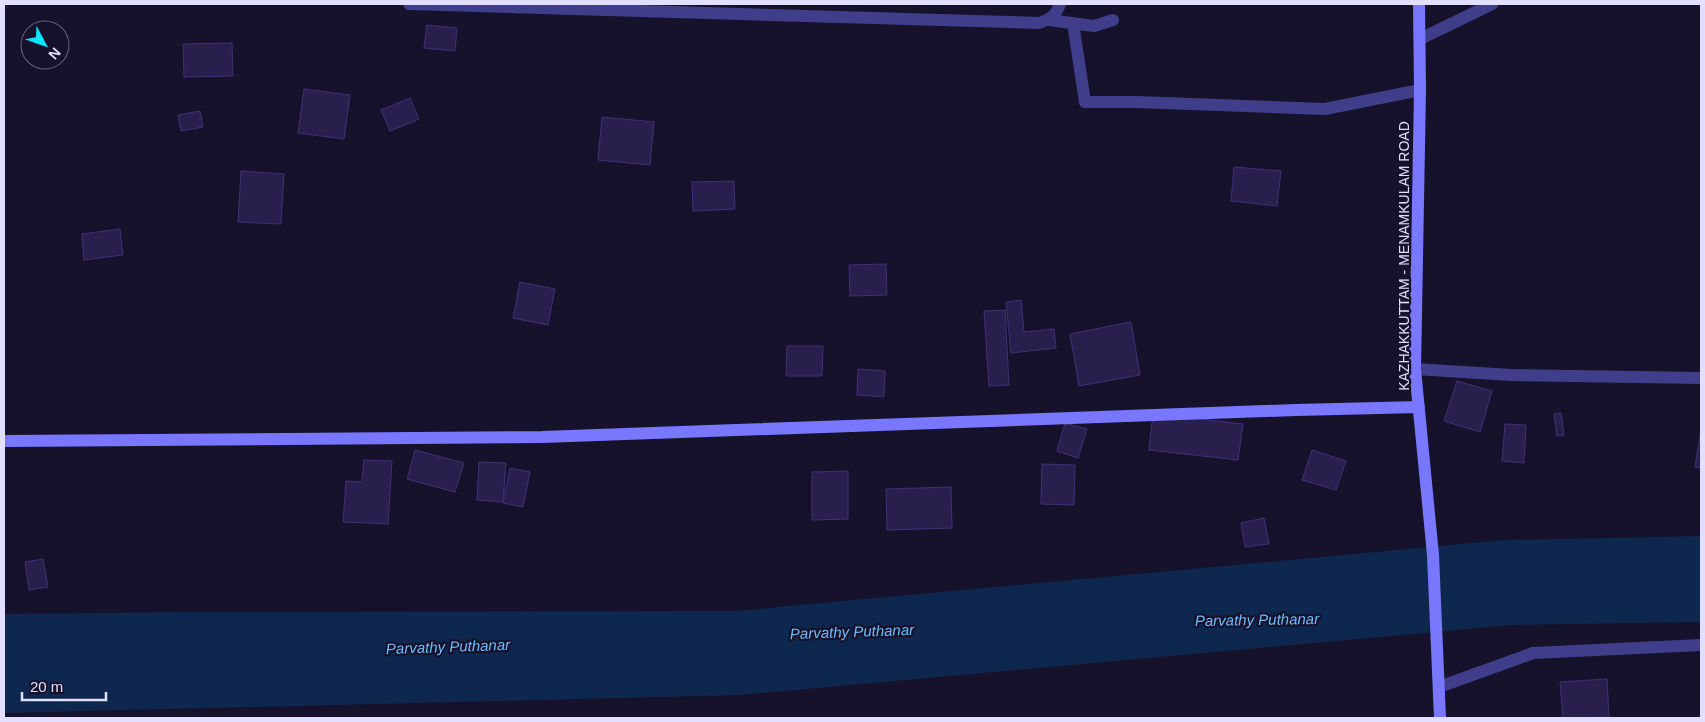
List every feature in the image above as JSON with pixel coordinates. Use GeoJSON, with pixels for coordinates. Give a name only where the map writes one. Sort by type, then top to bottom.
{"type":"FeatureCollection","features":[{"type":"Feature","properties":{"kind":"street"},"geometry":{"type":"LineString","coordinates":[[409,4],[720,8],[1040,23],[1049,20],[1057,13],[1060,4]]}},
{"type":"Feature","properties":{"kind":"street","name":"KAZHAKKUTTAM - MENAMKULAM ROAD"},"geometry":{"type":"LineString","coordinates":[[1419,4],[1420,90],[1415,369],[1433,555],[1440,718]]}},
{"type":"Feature","properties":{"kind":"street"},"geometry":{"type":"LineString","coordinates":[[1420,40],[1492,4]]}},
{"type":"Feature","properties":{"kind":"street"},"geometry":{"type":"LineString","coordinates":[[1049,20],[1094,26],[1113,20]]}},
{"type":"Feature","properties":{"kind":"street"},"geometry":{"type":"LineString","coordinates":[[1073,23],[1085,102],[1146,102],[1325,109],[1420,90]]}},
{"type":"Feature","properties":{"kind":"street"},"geometry":{"type":"LineString","coordinates":[[1415,369],[1511,375],[1701,378]]}},
{"type":"Feature","properties":{"kind":"street"},"geometry":{"type":"LineString","coordinates":[[4,441],[542,437],[1286,410],[1419,407]]}},
{"type":"Feature","properties":{"kind":"street"},"geometry":{"type":"LineString","coordinates":[[1439,687],[1533,653],[1701,645]]}},
{"type":"Feature","properties":{"kind":"water","name":"Parvathy Puthanar"},"geometry":{"type":"Polygon","coordinates":[[[1701,536],[1701,622],[1511,625],[740,695],[4,713],[4,614],[736,611],[1506,540],[1701,536]]]}},
{"type":"Feature","properties":{"kind":"building"},"geometry":{"type":"Polygon","coordinates":[[[427,25],[457,28],[455,51],[424,48],[427,25]]]}},
{"type":"Feature","properties":{"kind":"building"},"geometry":{"type":"Polygon","coordinates":[[[232,43],[233,76],[184,77],[183,44],[232,43]]]}},
{"type":"Feature","properties":{"kind":"building"},"geometry":{"type":"Polygon","coordinates":[[[304,89],[350,95],[344,139],[298,133],[304,89]]]}},
{"type":"Feature","properties":{"kind":"building"},"geometry":{"type":"Polygon","coordinates":[[[410,98],[419,119],[390,131],[381,110],[410,98]]]}},
{"type":"Feature","properties":{"kind":"building"},"geometry":{"type":"Polygon","coordinates":[[[200,111],[203,127],[181,131],[178,115],[200,111]]]}},
{"type":"Feature","properties":{"kind":"building"},"geometry":{"type":"Polygon","coordinates":[[[602,117],[654,122],[650,165],[598,160],[602,117]]]}},
{"type":"Feature","properties":{"kind":"building"},"geometry":{"type":"Polygon","coordinates":[[[1234,167],[1281,171],[1277,206],[1231,201],[1234,167]]]}},
{"type":"Feature","properties":{"kind":"building"},"geometry":{"type":"Polygon","coordinates":[[[241,171],[284,174],[281,224],[238,222],[241,171]]]}},
{"type":"Feature","properties":{"kind":"building"},"geometry":{"type":"Polygon","coordinates":[[[734,181],[735,209],[693,211],[692,182],[734,181]]]}},
{"type":"Feature","properties":{"kind":"building"},"geometry":{"type":"Polygon","coordinates":[[[120,229],[123,255],[84,260],[82,234],[120,229]]]}},
{"type":"Feature","properties":{"kind":"building"},"geometry":{"type":"Polygon","coordinates":[[[886,264],[887,295],[850,296],[849,265],[886,264]]]}},
{"type":"Feature","properties":{"kind":"building"},"geometry":{"type":"Polygon","coordinates":[[[520,282],[555,289],[548,325],[513,318],[520,282]]]}},
{"type":"Feature","properties":{"kind":"building"},"geometry":{"type":"Polygon","coordinates":[[[1021,300],[1024,332],[1054,329],[1056,348],[1011,353],[1006,302],[1021,300]]]}},
{"type":"Feature","properties":{"kind":"building"},"geometry":{"type":"Polygon","coordinates":[[[1005,310],[1009,385],[989,386],[984,311],[1005,310]]]}},
{"type":"Feature","properties":{"kind":"building"},"geometry":{"type":"Polygon","coordinates":[[[1131,322],[1140,375],[1079,386],[1070,334],[1131,322]]]}},
{"type":"Feature","properties":{"kind":"building"},"geometry":{"type":"Polygon","coordinates":[[[787,346],[823,346],[822,376],[786,376],[787,346]]]}},
{"type":"Feature","properties":{"kind":"building"},"geometry":{"type":"Polygon","coordinates":[[[858,369],[885,371],[884,397],[857,395],[858,369]]]}},
{"type":"Feature","properties":{"kind":"building"},"geometry":{"type":"Polygon","coordinates":[[[1457,381],[1492,391],[1480,432],[1444,421],[1457,381]]]}},
{"type":"Feature","properties":{"kind":"building"},"geometry":{"type":"Polygon","coordinates":[[[1153,413],[1243,424],[1238,460],[1149,450],[1153,413]]]}},
{"type":"Feature","properties":{"kind":"building"},"geometry":{"type":"Polygon","coordinates":[[[1561,413],[1564,435],[1557,436],[1554,414],[1561,413]]]}},
{"type":"Feature","properties":{"kind":"building"},"geometry":{"type":"Polygon","coordinates":[[[1065,423],[1087,429],[1078,458],[1057,451],[1065,423]]]}},
{"type":"Feature","properties":{"kind":"building"},"geometry":{"type":"Polygon","coordinates":[[[1505,424],[1526,425],[1524,463],[1502,461],[1505,424]]]}},
{"type":"Feature","properties":{"kind":"building"},"geometry":{"type":"Polygon","coordinates":[[[1701,429],[1701,468],[1695,467],[1701,429]]]}},
{"type":"Feature","properties":{"kind":"building"},"geometry":{"type":"Polygon","coordinates":[[[415,450],[464,463],[455,492],[407,479],[415,450]]]}},
{"type":"Feature","properties":{"kind":"building"},"geometry":{"type":"Polygon","coordinates":[[[1312,450],[1346,461],[1336,490],[1302,480],[1312,450]]]}},
{"type":"Feature","properties":{"kind":"building"},"geometry":{"type":"Polygon","coordinates":[[[364,460],[392,461],[388,524],[343,522],[346,481],[362,482],[364,460]]]}},
{"type":"Feature","properties":{"kind":"building"},"geometry":{"type":"Polygon","coordinates":[[[479,462],[506,463],[503,502],[477,500],[479,462]]]}},
{"type":"Feature","properties":{"kind":"building"},"geometry":{"type":"Polygon","coordinates":[[[1042,464],[1075,465],[1074,505],[1041,504],[1042,464]]]}},
{"type":"Feature","properties":{"kind":"building"},"geometry":{"type":"Polygon","coordinates":[[[510,468],[530,472],[523,507],[503,503],[510,468]]]}},
{"type":"Feature","properties":{"kind":"building"},"geometry":{"type":"Polygon","coordinates":[[[848,471],[848,519],[812,520],[812,472],[848,471]]]}},
{"type":"Feature","properties":{"kind":"building"},"geometry":{"type":"Polygon","coordinates":[[[951,487],[952,528],[887,530],[886,489],[951,487]]]}},
{"type":"Feature","properties":{"kind":"building"},"geometry":{"type":"Polygon","coordinates":[[[1264,518],[1269,544],[1245,547],[1241,523],[1264,518]]]}},
{"type":"Feature","properties":{"kind":"building"},"geometry":{"type":"Polygon","coordinates":[[[43,559],[48,587],[29,590],[25,562],[43,559]]]}},
{"type":"Feature","properties":{"kind":"building"},"geometry":{"type":"Polygon","coordinates":[[[1607,679],[1609,717],[1563,718],[1560,682],[1607,679]]]}}]}
